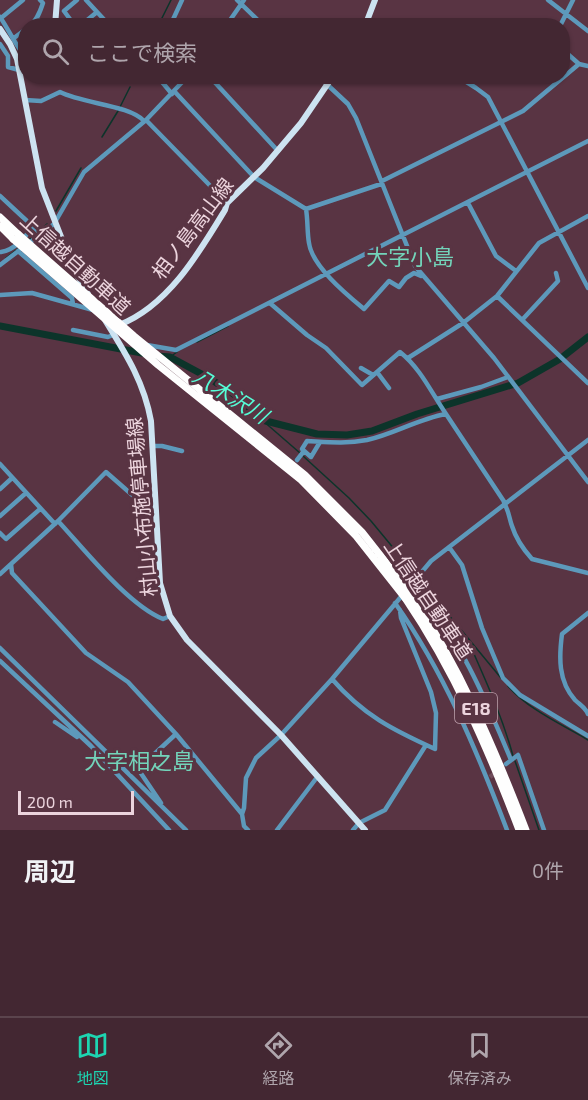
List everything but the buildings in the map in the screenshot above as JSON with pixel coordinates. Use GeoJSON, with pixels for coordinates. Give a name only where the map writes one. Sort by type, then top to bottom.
{"type":"FeatureCollection","features":[{"type":"Feature","properties":{"kind":"highway","name":"上信越自動車道"},"geometry":{"type":"LineString","coordinates":[[0,218],[15,236],[130,342],[301,480],[357,536],[408,596],[437,635],[462,680],[493,746],[526,830]]}},
{"type":"Feature","properties":{"kind":"highway","name":"上信越自動車道"},"geometry":{"type":"LineString","coordinates":[[0,226],[15,236]]}},
{"type":"Feature","properties":{"kind":"highway","name":"上信越自動車道"},"geometry":{"type":"LineString","coordinates":[[408,596],[457,684],[483,740],[519,830]]}},
{"type":"Feature","properties":{"kind":"main road"},"geometry":{"type":"LineString","coordinates":[[56,18],[57,0]]}},
{"type":"Feature","properties":{"kind":"main road"},"geometry":{"type":"LineString","coordinates":[[368,18],[375,0]]}},
{"type":"Feature","properties":{"kind":"main road","name":"村山小布施停車場線"},"geometry":{"type":"LineString","coordinates":[[0,29],[18,60]]}},
{"type":"Feature","properties":{"kind":"main road","name":"村山小布施停車場線"},"geometry":{"type":"LineString","coordinates":[[24,84],[42,188],[54,224],[74,270],[114,335],[145,392],[151,422],[160,583],[170,616],[187,640],[281,735],[365,830]]}},
{"type":"Feature","properties":{"kind":"main road","name":"相ノ島高山線"},"geometry":{"type":"LineString","coordinates":[[114,335],[140,316],[181,276],[196,257],[227,203],[278,151],[327,85]]}},
{"type":"Feature","properties":{"kind":"street"},"geometry":{"type":"LineString","coordinates":[[18,46],[0,18],[23,0]]}},
{"type":"Feature","properties":{"kind":"street"},"geometry":{"type":"LineString","coordinates":[[37,18],[43,3],[40,0]]}},
{"type":"Feature","properties":{"kind":"street"},"geometry":{"type":"LineString","coordinates":[[69,18],[64,11],[77,0]]}},
{"type":"Feature","properties":{"kind":"street"},"geometry":{"type":"LineString","coordinates":[[86,0],[103,18]]}},
{"type":"Feature","properties":{"kind":"street"},"geometry":{"type":"LineString","coordinates":[[174,18],[182,0]]}},
{"type":"Feature","properties":{"kind":"street"},"geometry":{"type":"LineString","coordinates":[[548,0],[588,31]]}},
{"type":"Feature","properties":{"kind":"street"},"geometry":{"type":"LineString","coordinates":[[564,18],[573,0]]}},
{"type":"Feature","properties":{"kind":"street"},"geometry":{"type":"LineString","coordinates":[[231,18],[240,2],[256,18]]}},
{"type":"Feature","properties":{"kind":"street"},"geometry":{"type":"LineString","coordinates":[[90,18],[97,12]]}},
{"type":"Feature","properties":{"kind":"street"},"geometry":{"type":"LineString","coordinates":[[14,38],[18,35]]}},
{"type":"Feature","properties":{"kind":"street"},"geometry":{"type":"LineString","coordinates":[[0,44],[8,56],[8,67],[18,68]]}},
{"type":"Feature","properties":{"kind":"street"},"geometry":{"type":"LineString","coordinates":[[570,56],[579,64]]}},
{"type":"Feature","properties":{"kind":"street"},"geometry":{"type":"LineString","coordinates":[[570,72],[579,64],[587,64]]}},
{"type":"Feature","properties":{"kind":"street"},"geometry":{"type":"LineString","coordinates":[[165,84],[254,177],[306,209]]}},
{"type":"Feature","properties":{"kind":"street"},"geometry":{"type":"LineString","coordinates":[[4,255],[18,251],[54,224],[84,172],[145,121],[181,84]]}},
{"type":"Feature","properties":{"kind":"street"},"geometry":{"type":"LineString","coordinates":[[216,84],[278,151]]}},
{"type":"Feature","properties":{"kind":"street"},"geometry":{"type":"LineString","coordinates":[[470,84],[488,97],[588,288]]}},
{"type":"Feature","properties":{"kind":"street"},"geometry":{"type":"LineString","coordinates":[[306,209],[381,184],[382,181],[523,111],[555,84]]}},
{"type":"Feature","properties":{"kind":"street"},"geometry":{"type":"LineString","coordinates":[[327,85],[348,104],[356,118],[402,237],[422,277],[442,296],[509,377],[588,482]]}},
{"type":"Feature","properties":{"kind":"street"},"geometry":{"type":"LineString","coordinates":[[25,100],[41,101],[60,92],[71,97],[132,112],[145,121],[227,203]]}},
{"type":"Feature","properties":{"kind":"street"},"geometry":{"type":"LineString","coordinates":[[73,330],[108,337],[114,335],[176,350],[271,304],[588,141]]}},
{"type":"Feature","properties":{"kind":"street"},"geometry":{"type":"LineString","coordinates":[[0,196],[40,233]]}},
{"type":"Feature","properties":{"kind":"street"},"geometry":{"type":"LineString","coordinates":[[468,202],[496,256],[516,270]]}},
{"type":"Feature","properties":{"kind":"street"},"geometry":{"type":"LineString","coordinates":[[306,209],[309,243],[313,256],[343,291],[364,309],[389,281],[399,287],[406,278],[414,273],[422,277]]}},
{"type":"Feature","properties":{"kind":"street"},"geometry":{"type":"LineString","coordinates":[[408,358],[463,323],[497,296],[539,243],[588,216]]}},
{"type":"Feature","properties":{"kind":"street"},"geometry":{"type":"LineString","coordinates":[[0,265],[4,255],[27,235],[32,226]]}},
{"type":"Feature","properties":{"kind":"street"},"geometry":{"type":"LineString","coordinates":[[18,251],[72,298],[73,304]]}},
{"type":"Feature","properties":{"kind":"street"},"geometry":{"type":"LineString","coordinates":[[522,320],[558,281],[556,273]]}},
{"type":"Feature","properties":{"kind":"street"},"geometry":{"type":"LineString","coordinates":[[0,295],[32,293],[99,311]]}},
{"type":"Feature","properties":{"kind":"street"},"geometry":{"type":"LineString","coordinates":[[497,296],[588,383]]}},
{"type":"Feature","properties":{"kind":"street"},"geometry":{"type":"LineString","coordinates":[[271,304],[326,348],[362,385],[400,352],[408,358],[423,376],[505,503],[515,536],[532,559],[588,573]]}},
{"type":"Feature","properties":{"kind":"street"},"geometry":{"type":"LineString","coordinates":[[361,368],[375,373],[389,388]]}},
{"type":"Feature","properties":{"kind":"street"},"geometry":{"type":"LineString","coordinates":[[437,399],[509,377]]}},
{"type":"Feature","properties":{"kind":"street"},"geometry":{"type":"LineString","coordinates":[[297,460],[304,451],[302,449],[307,441],[339,443],[368,440],[425,419],[446,414]]}},
{"type":"Feature","properties":{"kind":"street"},"geometry":{"type":"LineString","coordinates":[[248,830],[244,826],[242,814],[246,778],[256,758],[281,735],[359,649],[394,603],[431,561],[588,440]]}},
{"type":"Feature","properties":{"kind":"street"},"geometry":{"type":"LineString","coordinates":[[304,451],[311,457],[320,442]]}},
{"type":"Feature","properties":{"kind":"street"},"geometry":{"type":"LineString","coordinates":[[152,446],[182,451]]}},
{"type":"Feature","properties":{"kind":"street"},"geometry":{"type":"LineString","coordinates":[[0,464],[40,508],[118,586],[154,614],[163,618],[170,616]]}},
{"type":"Feature","properties":{"kind":"street"},"geometry":{"type":"LineString","coordinates":[[0,574],[56,523],[106,472],[146,507],[156,510]]}},
{"type":"Feature","properties":{"kind":"street"},"geometry":{"type":"LineString","coordinates":[[0,489],[12,478]]}},
{"type":"Feature","properties":{"kind":"street"},"geometry":{"type":"LineString","coordinates":[[0,516],[26,493]]}},
{"type":"Feature","properties":{"kind":"street"},"geometry":{"type":"LineString","coordinates":[[0,533],[6,539],[40,508]]}},
{"type":"Feature","properties":{"kind":"street"},"geometry":{"type":"LineString","coordinates":[[449,547],[462,565],[482,628],[503,678],[520,695],[588,736]]}},
{"type":"Feature","properties":{"kind":"street"},"geometry":{"type":"LineString","coordinates":[[11,564],[12,573],[86,653],[128,682],[176,734],[242,814]]}},
{"type":"Feature","properties":{"kind":"street"},"geometry":{"type":"LineString","coordinates":[[413,581],[442,619],[461,652],[491,713],[508,762],[518,755],[544,830]]}},
{"type":"Feature","properties":{"kind":"street"},"geometry":{"type":"LineString","coordinates":[[394,603],[451,697],[489,777],[507,830]]}},
{"type":"Feature","properties":{"kind":"street"},"geometry":{"type":"LineString","coordinates":[[332,679],[350,699],[383,723],[435,749],[436,713],[427,680],[400,618],[400,610]]}},
{"type":"Feature","properties":{"kind":"street"},"geometry":{"type":"LineString","coordinates":[[588,613],[562,634],[559,662],[563,680],[574,699],[588,714]]}},
{"type":"Feature","properties":{"kind":"street"},"geometry":{"type":"LineString","coordinates":[[0,648],[188,830]]}},
{"type":"Feature","properties":{"kind":"street"},"geometry":{"type":"LineString","coordinates":[[0,661],[91,746],[169,830]]}},
{"type":"Feature","properties":{"kind":"street"},"geometry":{"type":"LineString","coordinates":[[55,722],[112,758]]}},
{"type":"Feature","properties":{"kind":"street"},"geometry":{"type":"LineString","coordinates":[[164,808],[156,793],[138,770],[176,734]]}},
{"type":"Feature","properties":{"kind":"street"},"geometry":{"type":"LineString","coordinates":[[353,830],[359,823],[385,810],[426,745]]}},
{"type":"Feature","properties":{"kind":"street"},"geometry":{"type":"LineString","coordinates":[[277,830],[318,776]]}},
{"type":"Feature","properties":{"kind":"waterway"},"geometry":{"type":"LineString","coordinates":[[162,18],[171,0]]}},
{"type":"Feature","properties":{"kind":"waterway"},"geometry":{"type":"LineString","coordinates":[[102,137],[130,87]]}},
{"type":"Feature","properties":{"kind":"waterway"},"geometry":{"type":"LineString","coordinates":[[56,211],[81,168]]}},
{"type":"Feature","properties":{"kind":"waterway"},"geometry":{"type":"LineString","coordinates":[[30,239],[47,224]]}},
{"type":"Feature","properties":{"kind":"waterway"},"geometry":{"type":"LineString","coordinates":[[6,258],[19,248]]}},
{"type":"Feature","properties":{"kind":"waterway","name":"八木沢川"},"geometry":{"type":"LineString","coordinates":[[0,326],[147,354]]}},
{"type":"Feature","properties":{"kind":"waterway"},"geometry":{"type":"LineString","coordinates":[[197,342],[228,326]]}},
{"type":"Feature","properties":{"kind":"waterway","name":"八木沢川"},"geometry":{"type":"LineString","coordinates":[[157,356],[170,357],[209,378],[235,395],[262,420],[317,434],[347,435],[372,431],[417,414],[518,383],[560,359],[588,337]]}},
{"type":"Feature","properties":{"kind":"waterway","name":"八木沢川"},"geometry":{"type":"LineString","coordinates":[[170,357],[177,352]]}},
{"type":"Feature","properties":{"kind":"waterway"},"geometry":{"type":"LineString","coordinates":[[262,420],[300,453]]}},
{"type":"Feature","properties":{"kind":"waterway"},"geometry":{"type":"LineString","coordinates":[[303,456],[371,521],[501,678]]}},
{"type":"Feature","properties":{"kind":"waterway"},"geometry":{"type":"LineString","coordinates":[[467,638],[498,711],[513,756]]}},
{"type":"Feature","properties":{"kind":"waterway"},"geometry":{"type":"LineString","coordinates":[[508,686],[535,709],[588,740]]}},
{"type":"Feature","properties":{"kind":"waterway"},"geometry":{"type":"LineString","coordinates":[[515,761],[539,830]]}},
{"type":"Feature","properties":{"kind":"tunnel"},"geometry":{"type":"LineString","coordinates":[[490,777],[506,764]]}},
{"type":"Feature","properties":{"kind":"district","name":"大字小島"},"geometry":{"type":"Point","coordinates":[410,256]}},
{"type":"Feature","properties":{"kind":"district","name":"大字相之島"},"geometry":{"type":"Point","coordinates":[139,760]}}]}
